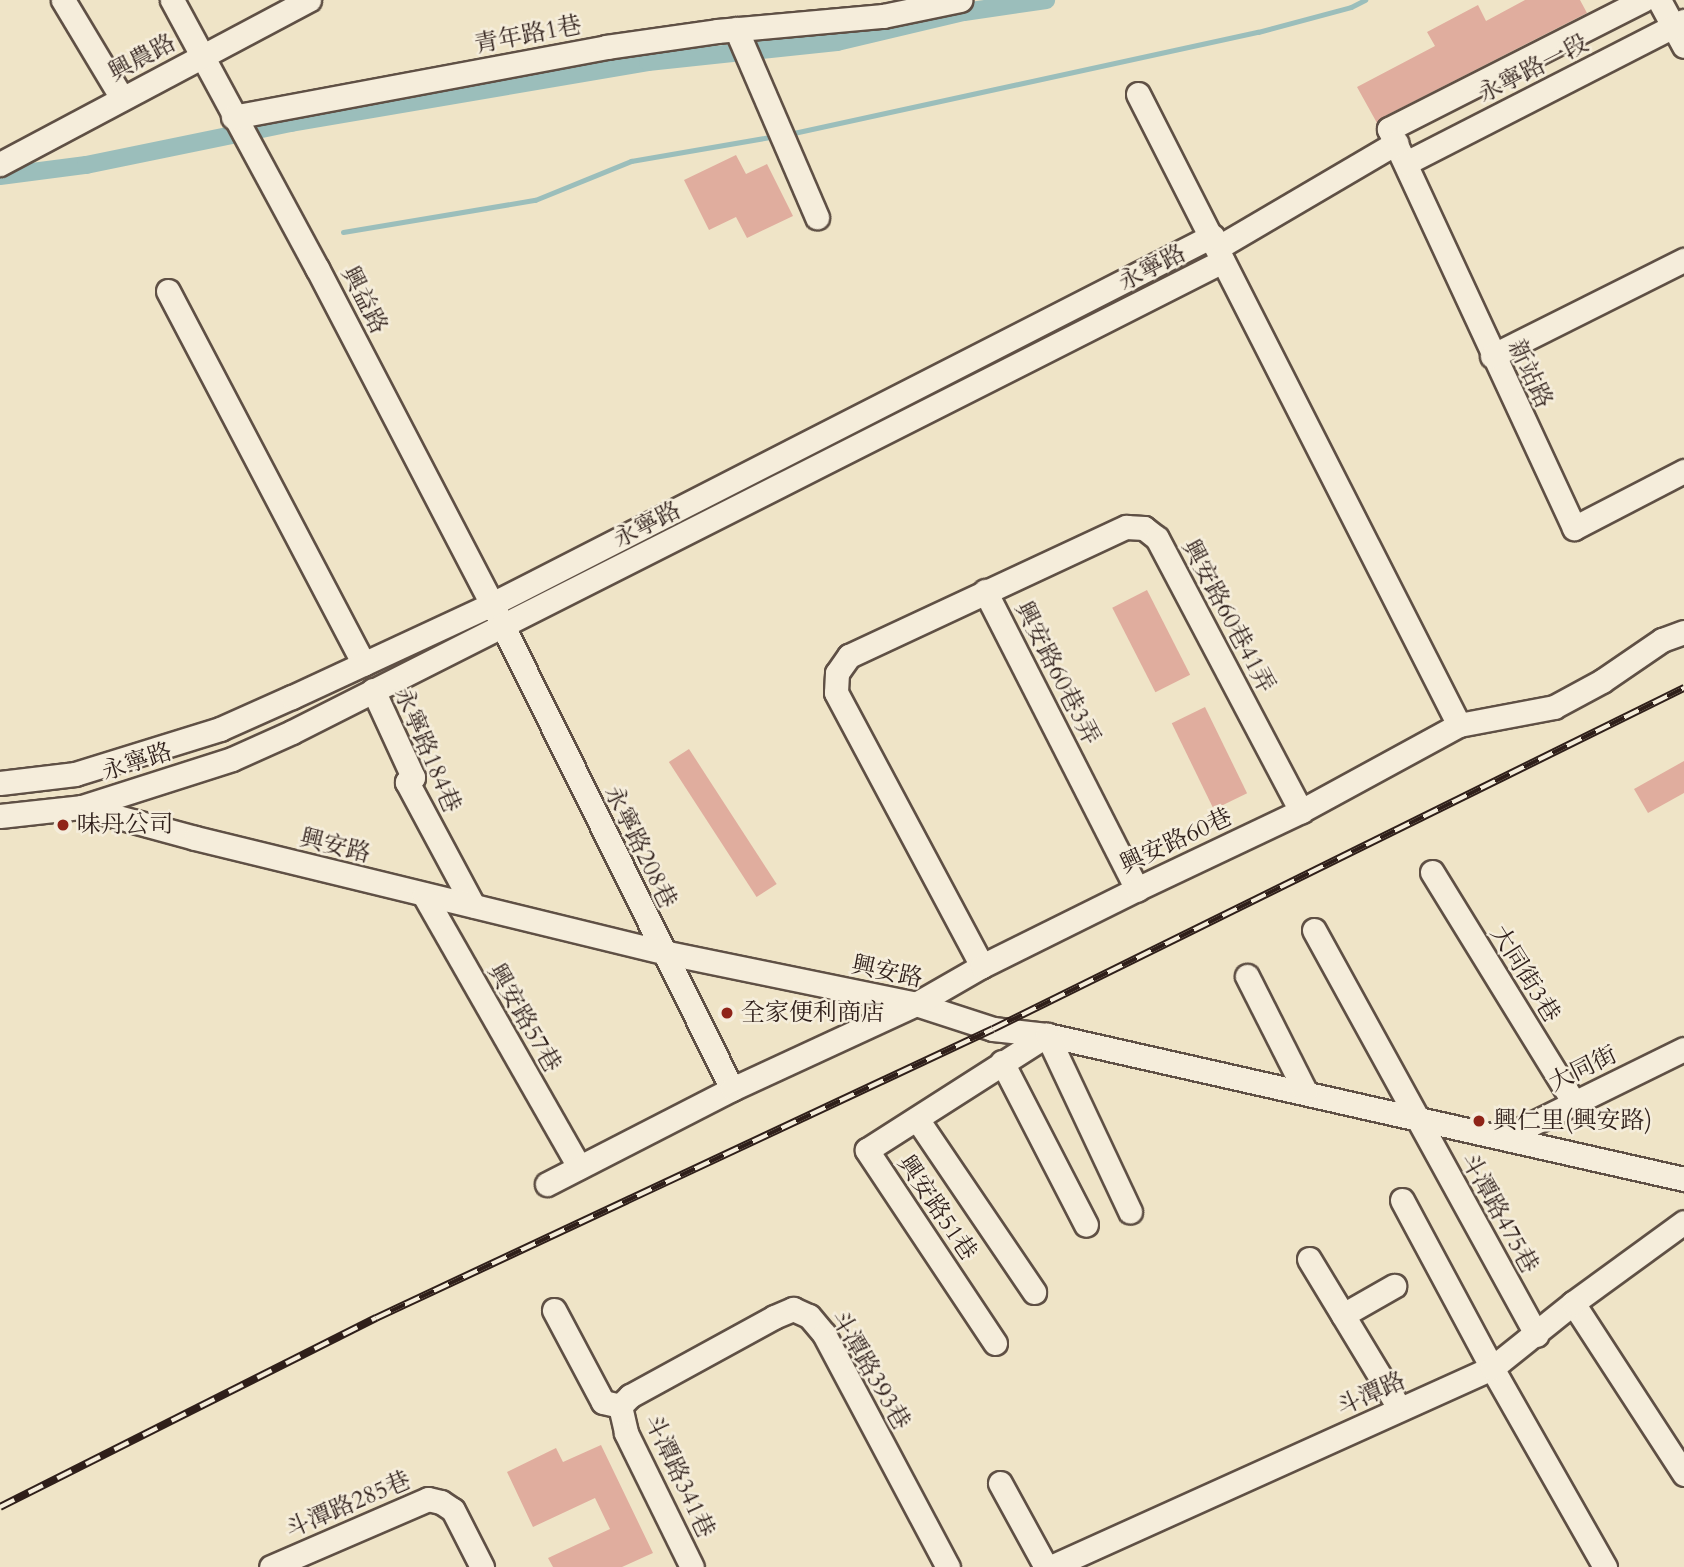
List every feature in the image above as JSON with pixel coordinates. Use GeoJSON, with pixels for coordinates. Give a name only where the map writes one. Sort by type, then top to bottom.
{"type":"FeatureCollection","features":[{"type":"Feature","properties":{"kind":"street"},"geometry":{"type":"LineString","coordinates":[[63,0],[122,98]]}},
{"type":"Feature","properties":{"kind":"street","name":"興益路"},"geometry":{"type":"LineString","coordinates":[[172,0],[317,268],[504,627]]}},
{"type":"Feature","properties":{"kind":"street","name":"興農路"},"geometry":{"type":"LineString","coordinates":[[0,164],[309,0]]}},
{"type":"Feature","properties":{"kind":"street","name":"青年路1巷"},"geometry":{"type":"LineString","coordinates":[[233,117],[606,47],[736,29],[883,16],[960,0]]}},
{"type":"Feature","properties":{"kind":"street","name":"永寧路一段"},"geometry":{"type":"LineString","coordinates":[[1397,145],[1643,0]]}},
{"type":"Feature","properties":{"kind":"street"},"geometry":{"type":"LineString","coordinates":[[1659,0],[1681,31]]}},
{"type":"Feature","properties":{"kind":"street"},"geometry":{"type":"LineString","coordinates":[[736,29],[817,217]]}},
{"type":"Feature","properties":{"kind":"street","name":"永寧路一段"},"geometry":{"type":"LineString","coordinates":[[1397,145],[1681,31]]}},
{"type":"Feature","properties":{"kind":"street"},"geometry":{"type":"LineString","coordinates":[[1138,94],[1459,725]]}},
{"type":"Feature","properties":{"kind":"street"},"geometry":{"type":"LineString","coordinates":[[1218,248],[1397,145]]}},
{"type":"Feature","properties":{"kind":"street","name":"新站路"},"geometry":{"type":"LineString","coordinates":[[1397,145],[1492,356],[1574,528],[1684,471]]}},
{"type":"Feature","properties":{"kind":"street","name":"永寧路"},"geometry":{"type":"LineString","coordinates":[[75,774],[220,729],[364,664],[492,604],[1218,248]]}},
{"type":"Feature","properties":{"kind":"street","name":"永寧路"},"geometry":{"type":"LineString","coordinates":[[81,807],[232,759],[504,627],[1218,248]]}},
{"type":"Feature","properties":{"kind":"street"},"geometry":{"type":"LineString","coordinates":[[1492,356],[1684,260]]}},
{"type":"Feature","properties":{"kind":"street"},"geometry":{"type":"LineString","coordinates":[[167,291],[364,664]]}},
{"type":"Feature","properties":{"kind":"street","name":"興安路60巷41弄"},"geometry":{"type":"LineString","coordinates":[[985,591],[1126,527],[1144,528],[1157,538],[1301,811]]}},
{"type":"Feature","properties":{"kind":"street","name":"興安路60巷3弄"},"geometry":{"type":"LineString","coordinates":[[982,966],[836,692],[837,673],[849,656],[985,591],[1137,888]]}},
{"type":"Feature","properties":{"kind":"street","name":"永寧路208巷"},"geometry":{"type":"LineString","coordinates":[[504,627],[732,1089]]}},
{"type":"Feature","properties":{"kind":"street","name":"興安路60巷"},"geometry":{"type":"LineString","coordinates":[[547,1184],[732,1089],[916,1004],[982,966],[1137,888],[1301,811],[1459,725],[1554,706],[1602,681],[1662,640],[1684,632]]}},
{"type":"Feature","properties":{"kind":"street","name":"永寧路184巷"},"geometry":{"type":"LineString","coordinates":[[373,690],[413,777],[407,782],[473,905]]}},
{"type":"Feature","properties":{"kind":"street"},"geometry":{"type":"LineString","coordinates":[[0,783],[75,774],[81,807]]}},
{"type":"Feature","properties":{"kind":"street","name":"興安路"},"geometry":{"type":"LineString","coordinates":[[0,816],[81,807],[424,895],[663,952],[916,1004],[993,1029],[1047,1035],[1684,1178]]}},
{"type":"Feature","properties":{"kind":"street","name":"大同街3巷"},"geometry":{"type":"LineString","coordinates":[[1432,872],[1574,1103]]}},
{"type":"Feature","properties":{"kind":"street","name":"興安路57巷"},"geometry":{"type":"LineString","coordinates":[[424,895],[579,1167]]}},
{"type":"Feature","properties":{"kind":"street","name":"斗潭路475巷"},"geometry":{"type":"LineString","coordinates":[[1314,930],[1537,1335]]}},
{"type":"Feature","properties":{"kind":"street"},"geometry":{"type":"LineString","coordinates":[[1247,976],[1305,1091]]}},
{"type":"Feature","properties":{"kind":"street"},"geometry":{"type":"LineString","coordinates":[[1047,1035],[1130,1211]]}},
{"type":"Feature","properties":{"kind":"street","name":"興安路51巷"},"geometry":{"type":"LineString","coordinates":[[995,1343],[867,1150],[1047,1035]]}},
{"type":"Feature","properties":{"kind":"street","name":"大同街"},"geometry":{"type":"LineString","coordinates":[[1505,1137],[1684,1049]]}},
{"type":"Feature","properties":{"kind":"street"},"geometry":{"type":"LineString","coordinates":[[1002,1062],[1086,1225]]}},
{"type":"Feature","properties":{"kind":"street","name":"興安路51巷"},"geometry":{"type":"LineString","coordinates":[[916,1119],[1034,1292]]}},
{"type":"Feature","properties":{"kind":"street"},"geometry":{"type":"LineString","coordinates":[[1402,1200],[1492,1368],[1605,1567]]}},
{"type":"Feature","properties":{"kind":"street","name":"斗潭路"},"geometry":{"type":"LineString","coordinates":[[1048,1567],[1492,1368],[1537,1335],[1573,1303],[1684,1222]]}},
{"type":"Feature","properties":{"kind":"street"},"geometry":{"type":"LineString","coordinates":[[1309,1259],[1400,1409]]}},
{"type":"Feature","properties":{"kind":"street"},"geometry":{"type":"LineString","coordinates":[[1343,1315],[1394,1286]]}},
{"type":"Feature","properties":{"kind":"street"},"geometry":{"type":"LineString","coordinates":[[1573,1303],[1684,1474]]}},
{"type":"Feature","properties":{"kind":"street","name":"斗潭路393巷"},"geometry":{"type":"LineString","coordinates":[[620,1406],[630,1396],[774,1317],[793,1309],[809,1316],[824,1334],[948,1567]]}},
{"type":"Feature","properties":{"kind":"street"},"geometry":{"type":"LineString","coordinates":[[554,1310],[603,1402],[620,1406]]}},
{"type":"Feature","properties":{"kind":"street","name":"斗潭路341巷"},"geometry":{"type":"LineString","coordinates":[[620,1406],[626,1433],[692,1567]]}},
{"type":"Feature","properties":{"kind":"street"},"geometry":{"type":"LineString","coordinates":[[1000,1483],[1048,1567]]}},
{"type":"Feature","properties":{"kind":"street","name":"斗潭路285巷"},"geometry":{"type":"LineString","coordinates":[[278,1565],[428,1499],[441,1502],[453,1510],[482,1567]]}},
{"type":"Feature","properties":{"kind":"building"},"geometry":{"type":"Polygon","coordinates":[[[1525,0],[1580,0],[1587,13],[1383,117],[1377,123],[1357,87],[1435,46],[1427,32],[1478,5],[1486,21],[1525,0]]]}},
{"type":"Feature","properties":{"kind":"building"},"geometry":{"type":"Polygon","coordinates":[[[736,155],[746,174],[767,164],[793,216],[747,238],[736,217],[709,230],[684,180],[736,155]]]}},
{"type":"Feature","properties":{"kind":"building"},"geometry":{"type":"Polygon","coordinates":[[[1147,590],[1190,675],[1155,692],[1112,608],[1147,590]]]}},
{"type":"Feature","properties":{"kind":"building"},"geometry":{"type":"Polygon","coordinates":[[[1205,707],[1247,793],[1214,810],[1172,723],[1205,707]]]}},
{"type":"Feature","properties":{"kind":"building"},"geometry":{"type":"Polygon","coordinates":[[[689,749],[777,884],[757,897],[669,762],[689,749]]]}},
{"type":"Feature","properties":{"kind":"building"},"geometry":{"type":"Polygon","coordinates":[[[1684,761],[1684,793],[1648,813],[1634,789],[1684,761]]]}},
{"type":"Feature","properties":{"kind":"building"},"geometry":{"type":"Polygon","coordinates":[[[601,1445],[653,1553],[622,1567],[553,1567],[548,1558],[610,1529],[595,1498],[533,1527],[507,1472],[556,1448],[563,1462],[601,1445]]]}},
{"type":"Feature","properties":{"kind":"waterway"},"geometry":{"type":"LineString","coordinates":[[0,176],[86,165],[291,123],[648,62],[837,42],[964,12],[1046,0]]}},
{"type":"Feature","properties":{"kind":"waterway"},"geometry":{"type":"LineString","coordinates":[[789,134],[1258,32],[1351,7],[1365,0]]}},
{"type":"Feature","properties":{"kind":"waterway"},"geometry":{"type":"LineString","coordinates":[[343,232],[535,200],[631,161],[776,136]]}},
{"type":"Feature","properties":{"kind":"railway"},"geometry":{"type":"LineString","coordinates":[[0,1507],[376,1318],[993,1029],[1684,688]]}},
{"type":"Feature","properties":{"kind":"place","name":"味丹公司"},"geometry":{"type":"Point","coordinates":[63,825]}},
{"type":"Feature","properties":{"kind":"place","name":"全家便利商店"},"geometry":{"type":"Point","coordinates":[727,1013]}},
{"type":"Feature","properties":{"kind":"place","name":"興仁里(興安路)"},"geometry":{"type":"Point","coordinates":[1479,1121]}}]}
